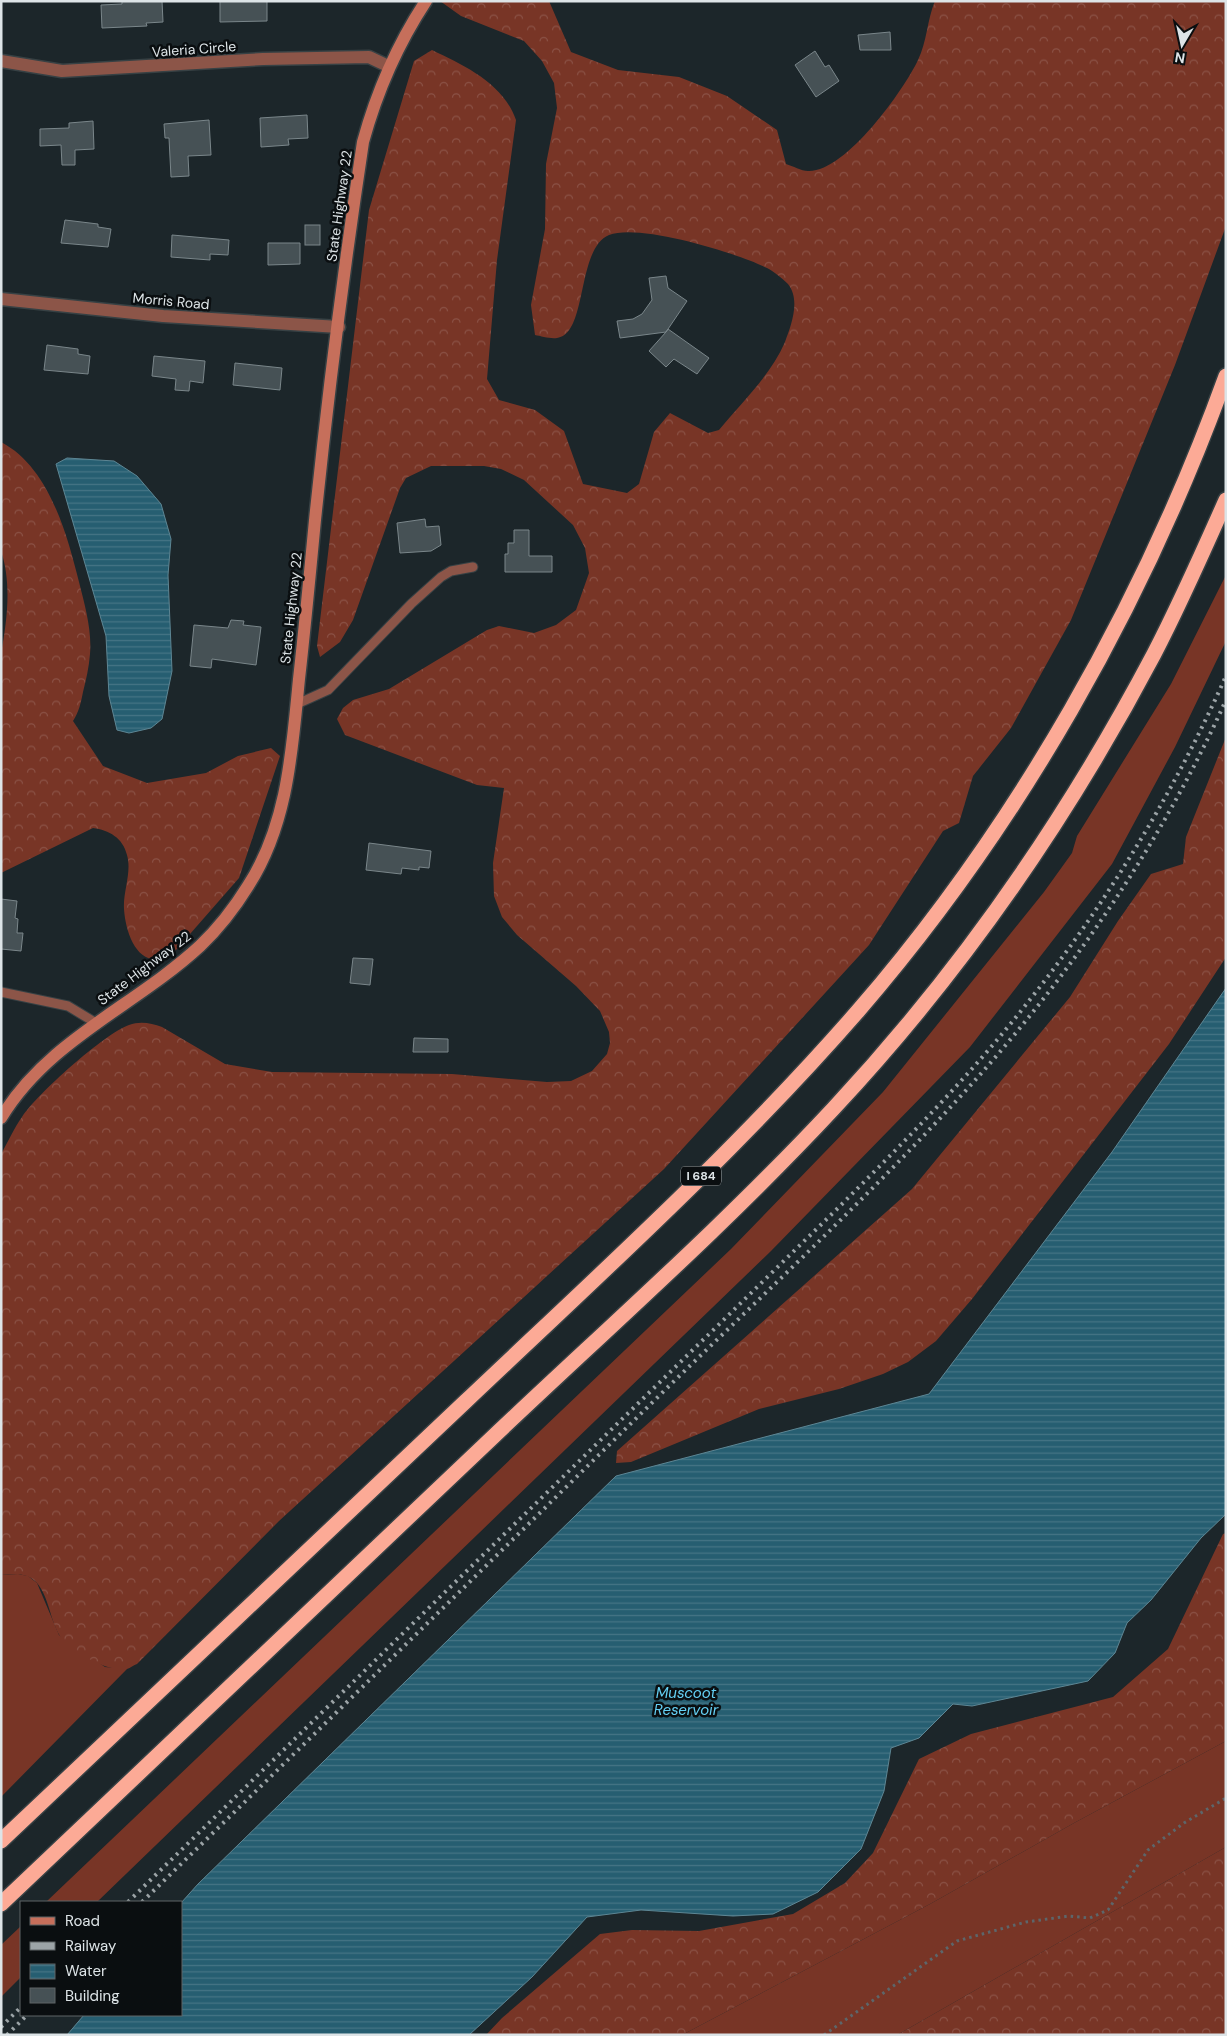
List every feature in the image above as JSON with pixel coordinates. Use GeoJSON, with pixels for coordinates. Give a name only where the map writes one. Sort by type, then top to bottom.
{"type":"FeatureCollection","features":[{"type":"Feature","properties":{"kind":"highway","name":"I 684"},"geometry":{"type":"LineString","coordinates":[[1,1841],[672,1206],[789,1088],[862,1006],[972,862],[1023,786],[1070,709],[1153,550],[1191,466],[1226,376]]}},
{"type":"Feature","properties":{"kind":"highway"},"geometry":{"type":"LineString","coordinates":[[1,1904],[704,1238],[770,1174],[848,1092],[955,963],[1010,888],[1063,810],[1155,652],[1226,500]]}},
{"type":"Feature","properties":{"kind":"main road","name":"State Highway 22"},"geometry":{"type":"LineString","coordinates":[[1,1118],[20,1091],[62,1048],[147,988],[200,946],[220,925],[249,885],[263,860],[283,804],[297,704],[316,514],[363,142],[388,66],[426,1]]}},
{"type":"Feature","properties":{"kind":"street","name":"Valeria Circle"},"geometry":{"type":"LineString","coordinates":[[1,61],[62,71],[263,59],[369,57],[388,66]]}},
{"type":"Feature","properties":{"kind":"street","name":"Morris Road"},"geometry":{"type":"LineString","coordinates":[[1,299],[162,316],[339,327]]}},
{"type":"Feature","properties":{"kind":"lane"},"geometry":{"type":"LineString","coordinates":[[297,704],[328,690],[411,604],[441,577],[451,571],[473,567]]}},
{"type":"Feature","properties":{"kind":"lane"},"geometry":{"type":"LineString","coordinates":[[1,992],[68,1006],[96,1023]]}},
{"type":"Feature","properties":{"kind":"path"},"geometry":{"type":"LineString","coordinates":[[824,2035],[957,1941],[1026,1922],[1069,1916],[1090,1918],[1108,1910],[1148,1850],[1184,1823],[1226,1798]]}},
{"type":"Feature","properties":{"kind":"green space"},"geometry":{"type":"Polygon","coordinates":[[[440,1],[549,1],[571,52],[618,70],[679,77],[727,96],[777,130],[786,164],[808,171],[823,168],[839,159],[872,128],[887,109],[918,60],[935,1],[1226,1],[1226,226],[1175,365],[1071,620],[1011,728],[973,776],[959,823],[943,831],[869,945],[664,1169],[279,1521],[137,1664],[127,1669],[110,1668],[90,1660],[65,1642],[57,1630],[41,1589],[33,1579],[20,1574],[1,1575],[1,1154],[16,1126],[30,1107],[56,1080],[88,1052],[118,1031],[137,1023],[162,1027],[225,1064],[272,1072],[452,1074],[547,1082],[571,1081],[592,1071],[607,1054],[610,1043],[609,1032],[600,1011],[576,986],[517,935],[502,917],[494,896],[493,863],[504,788],[477,785],[345,735],[337,719],[343,708],[353,700],[389,689],[487,630],[499,626],[534,633],[556,625],[576,610],[589,573],[585,548],[573,525],[524,480],[501,469],[484,466],[431,466],[406,478],[400,488],[353,620],[340,642],[320,657],[317,646],[369,210],[414,61],[432,50],[470,69],[482,77],[502,96],[516,120],[497,260],[487,379],[499,400],[535,410],[564,431],[583,484],[627,493],[639,484],[654,432],[670,413],[708,433],[719,430],[772,366],[785,342],[794,313],[792,290],[786,282],[767,268],[734,255],[688,241],[664,236],[623,232],[609,235],[599,243],[591,256],[574,322],[567,333],[557,338],[535,335],[531,305],[545,229],[546,164],[557,108],[554,83],[542,61],[524,41],[461,16],[440,1]]]}},
{"type":"Feature","properties":{"kind":"green space"},"geometry":{"type":"Polygon","coordinates":[[[1,442],[18,453],[32,468],[54,503],[62,523],[86,609],[90,645],[88,669],[78,711],[73,721],[103,766],[147,783],[206,773],[238,756],[271,748],[280,756],[239,878],[176,950],[164,957],[154,959],[146,957],[138,951],[128,932],[124,909],[128,875],[127,855],[119,840],[110,833],[93,828],[1,873],[1,654],[7,615],[7,589],[1,551],[1,442]]]}},
{"type":"Feature","properties":{"kind":"green space"},"geometry":{"type":"Polygon","coordinates":[[[1226,575],[1226,641],[1175,747],[1112,864],[970,1047],[771,1251],[98,1901],[47,1901],[731,1249],[883,1092],[1044,892],[1072,853],[1077,836],[1171,684],[1226,575]]]}},
{"type":"Feature","properties":{"kind":"green space"},"geometry":{"type":"Polygon","coordinates":[[[1226,737],[1226,957],[1169,1044],[972,1299],[936,1341],[908,1362],[883,1374],[839,1389],[759,1409],[631,1462],[616,1463],[617,1451],[912,1189],[1070,997],[1118,921],[1151,874],[1183,864],[1186,837],[1226,737]]]}},
{"type":"Feature","properties":{"kind":"green space"},"geometry":{"type":"Polygon","coordinates":[[[1226,1533],[1226,1741],[930,1904],[682,2035],[486,2035],[502,2018],[600,1934],[632,1930],[699,1931],[793,1914],[845,1883],[873,1853],[919,1759],[971,1734],[1113,1697],[1168,1649],[1223,1534],[1226,1533]]]}},
{"type":"Feature","properties":{"kind":"green space"},"geometry":{"type":"Polygon","coordinates":[[[18,1574],[28,1576],[37,1583],[59,1635],[105,1667],[127,1669],[1,1797],[1,1575],[18,1574]]]}},
{"type":"Feature","properties":{"kind":"green space"},"geometry":{"type":"Polygon","coordinates":[[[1226,1741],[1226,1847],[897,2035],[682,2035],[930,1904],[1226,1741]]]}},
{"type":"Feature","properties":{"kind":"green space"},"geometry":{"type":"Polygon","coordinates":[[[1226,1847],[1226,2035],[897,2035],[1226,1847]]]}},
{"type":"Feature","properties":{"kind":"green space"},"geometry":{"type":"Polygon","coordinates":[[[20,1927],[20,1978],[1,1997],[1,1945],[20,1927]]]}},
{"type":"Feature","properties":{"kind":"water"},"geometry":{"type":"Polygon","coordinates":[[[67,458],[114,461],[137,476],[161,504],[171,539],[168,575],[172,671],[162,719],[151,728],[129,733],[117,730],[109,696],[106,636],[56,464],[67,458]]]}},
{"type":"Feature","properties":{"kind":"water","name":"Muscoot Reservoir"},"geometry":{"type":"Polygon","coordinates":[[[1226,988],[1226,1514],[1201,1538],[1151,1600],[1127,1623],[1115,1653],[1088,1681],[972,1706],[953,1704],[919,1738],[891,1748],[884,1791],[861,1849],[818,1892],[773,1914],[733,1916],[641,1910],[587,1917],[532,1977],[469,2035],[67,2035],[83,2016],[182,2016],[182,1902],[198,1884],[616,1476],[929,1394],[1112,1152],[1226,988]]]}},
{"type":"Feature","properties":{"kind":"building"},"geometry":{"type":"Polygon","coordinates":[[[122,1],[162,1],[163,22],[146,23],[147,26],[102,28],[101,5],[122,4],[122,1]]]}},
{"type":"Feature","properties":{"kind":"building"},"geometry":{"type":"Polygon","coordinates":[[[220,1],[267,1],[267,21],[220,22],[220,1]]]}},
{"type":"Feature","properties":{"kind":"building"},"geometry":{"type":"Polygon","coordinates":[[[890,32],[891,50],[860,50],[858,35],[890,32]]]}},
{"type":"Feature","properties":{"kind":"building"},"geometry":{"type":"Polygon","coordinates":[[[815,51],[825,67],[829,65],[839,81],[816,97],[795,65],[815,51]]]}},
{"type":"Feature","properties":{"kind":"building"},"geometry":{"type":"Polygon","coordinates":[[[307,115],[308,138],[288,139],[289,145],[261,147],[260,118],[307,115]]]}},
{"type":"Feature","properties":{"kind":"building"},"geometry":{"type":"Polygon","coordinates":[[[209,120],[211,155],[188,156],[189,176],[171,177],[169,138],[165,138],[164,124],[209,120]]]}},
{"type":"Feature","properties":{"kind":"building"},"geometry":{"type":"Polygon","coordinates":[[[93,121],[94,149],[75,150],[75,165],[62,165],[61,145],[40,146],[40,129],[69,128],[69,123],[93,121]]]}},
{"type":"Feature","properties":{"kind":"building"},"geometry":{"type":"Polygon","coordinates":[[[65,220],[98,224],[98,227],[111,229],[108,247],[61,243],[65,220]]]}},
{"type":"Feature","properties":{"kind":"building"},"geometry":{"type":"Polygon","coordinates":[[[305,225],[320,225],[320,245],[305,245],[305,225]]]}},
{"type":"Feature","properties":{"kind":"building"},"geometry":{"type":"Polygon","coordinates":[[[172,235],[229,240],[228,255],[210,254],[210,260],[171,257],[172,235]]]}},
{"type":"Feature","properties":{"kind":"building"},"geometry":{"type":"Polygon","coordinates":[[[268,243],[300,243],[300,264],[268,265],[268,243]]]}},
{"type":"Feature","properties":{"kind":"building"},"geometry":{"type":"Polygon","coordinates":[[[666,276],[668,288],[687,301],[668,329],[709,358],[697,374],[674,359],[666,367],[649,351],[666,332],[620,338],[617,321],[633,319],[642,314],[652,300],[649,278],[666,276]]]}},
{"type":"Feature","properties":{"kind":"building"},"geometry":{"type":"Polygon","coordinates":[[[47,345],[78,349],[78,354],[90,356],[88,374],[44,370],[47,345]]]}},
{"type":"Feature","properties":{"kind":"building"},"geometry":{"type":"Polygon","coordinates":[[[154,356],[205,361],[203,383],[190,381],[189,391],[175,390],[176,379],[152,376],[154,356]]]}},
{"type":"Feature","properties":{"kind":"building"},"geometry":{"type":"Polygon","coordinates":[[[235,363],[282,368],[280,390],[233,385],[235,363]]]}},
{"type":"Feature","properties":{"kind":"building"},"geometry":{"type":"Polygon","coordinates":[[[425,519],[426,527],[439,526],[441,545],[431,551],[400,553],[397,523],[425,519]]]}},
{"type":"Feature","properties":{"kind":"building"},"geometry":{"type":"Polygon","coordinates":[[[514,530],[529,530],[529,556],[552,556],[552,572],[505,572],[505,554],[508,554],[508,543],[514,543],[514,530]]]}},
{"type":"Feature","properties":{"kind":"building"},"geometry":{"type":"Polygon","coordinates":[[[231,620],[244,621],[243,625],[261,627],[256,665],[212,659],[211,668],[190,666],[194,625],[228,628],[231,620]]]}},
{"type":"Feature","properties":{"kind":"building"},"geometry":{"type":"Polygon","coordinates":[[[369,843],[431,851],[429,868],[419,867],[419,870],[402,868],[401,874],[366,870],[369,843]]]}},
{"type":"Feature","properties":{"kind":"building"},"geometry":{"type":"Polygon","coordinates":[[[1,899],[17,901],[15,918],[18,919],[17,933],[23,933],[21,951],[1,949],[1,899]]]}},
{"type":"Feature","properties":{"kind":"building"},"geometry":{"type":"Polygon","coordinates":[[[353,958],[373,959],[370,985],[350,983],[353,958]]]}},
{"type":"Feature","properties":{"kind":"building"},"geometry":{"type":"Polygon","coordinates":[[[414,1038],[448,1039],[448,1052],[413,1052],[414,1038]]]}},
{"type":"Feature","properties":{"kind":"railway"},"geometry":{"type":"LineString","coordinates":[[129,1901],[838,1208],[959,1084],[1031,998],[1095,911],[1152,820],[1203,725],[1226,676]]}},
{"type":"Feature","properties":{"kind":"railway"},"geometry":{"type":"LineString","coordinates":[[143,1901],[815,1245],[888,1173],[958,1099],[1037,1007],[1108,910],[1172,807],[1226,700]]}},
{"type":"Feature","properties":{"kind":"railway"},"geometry":{"type":"LineString","coordinates":[[1,2027],[20,2008]]}},
{"type":"Feature","properties":{"kind":"railway"},"geometry":{"type":"LineString","coordinates":[[7,2035],[26,2016]]}}]}
